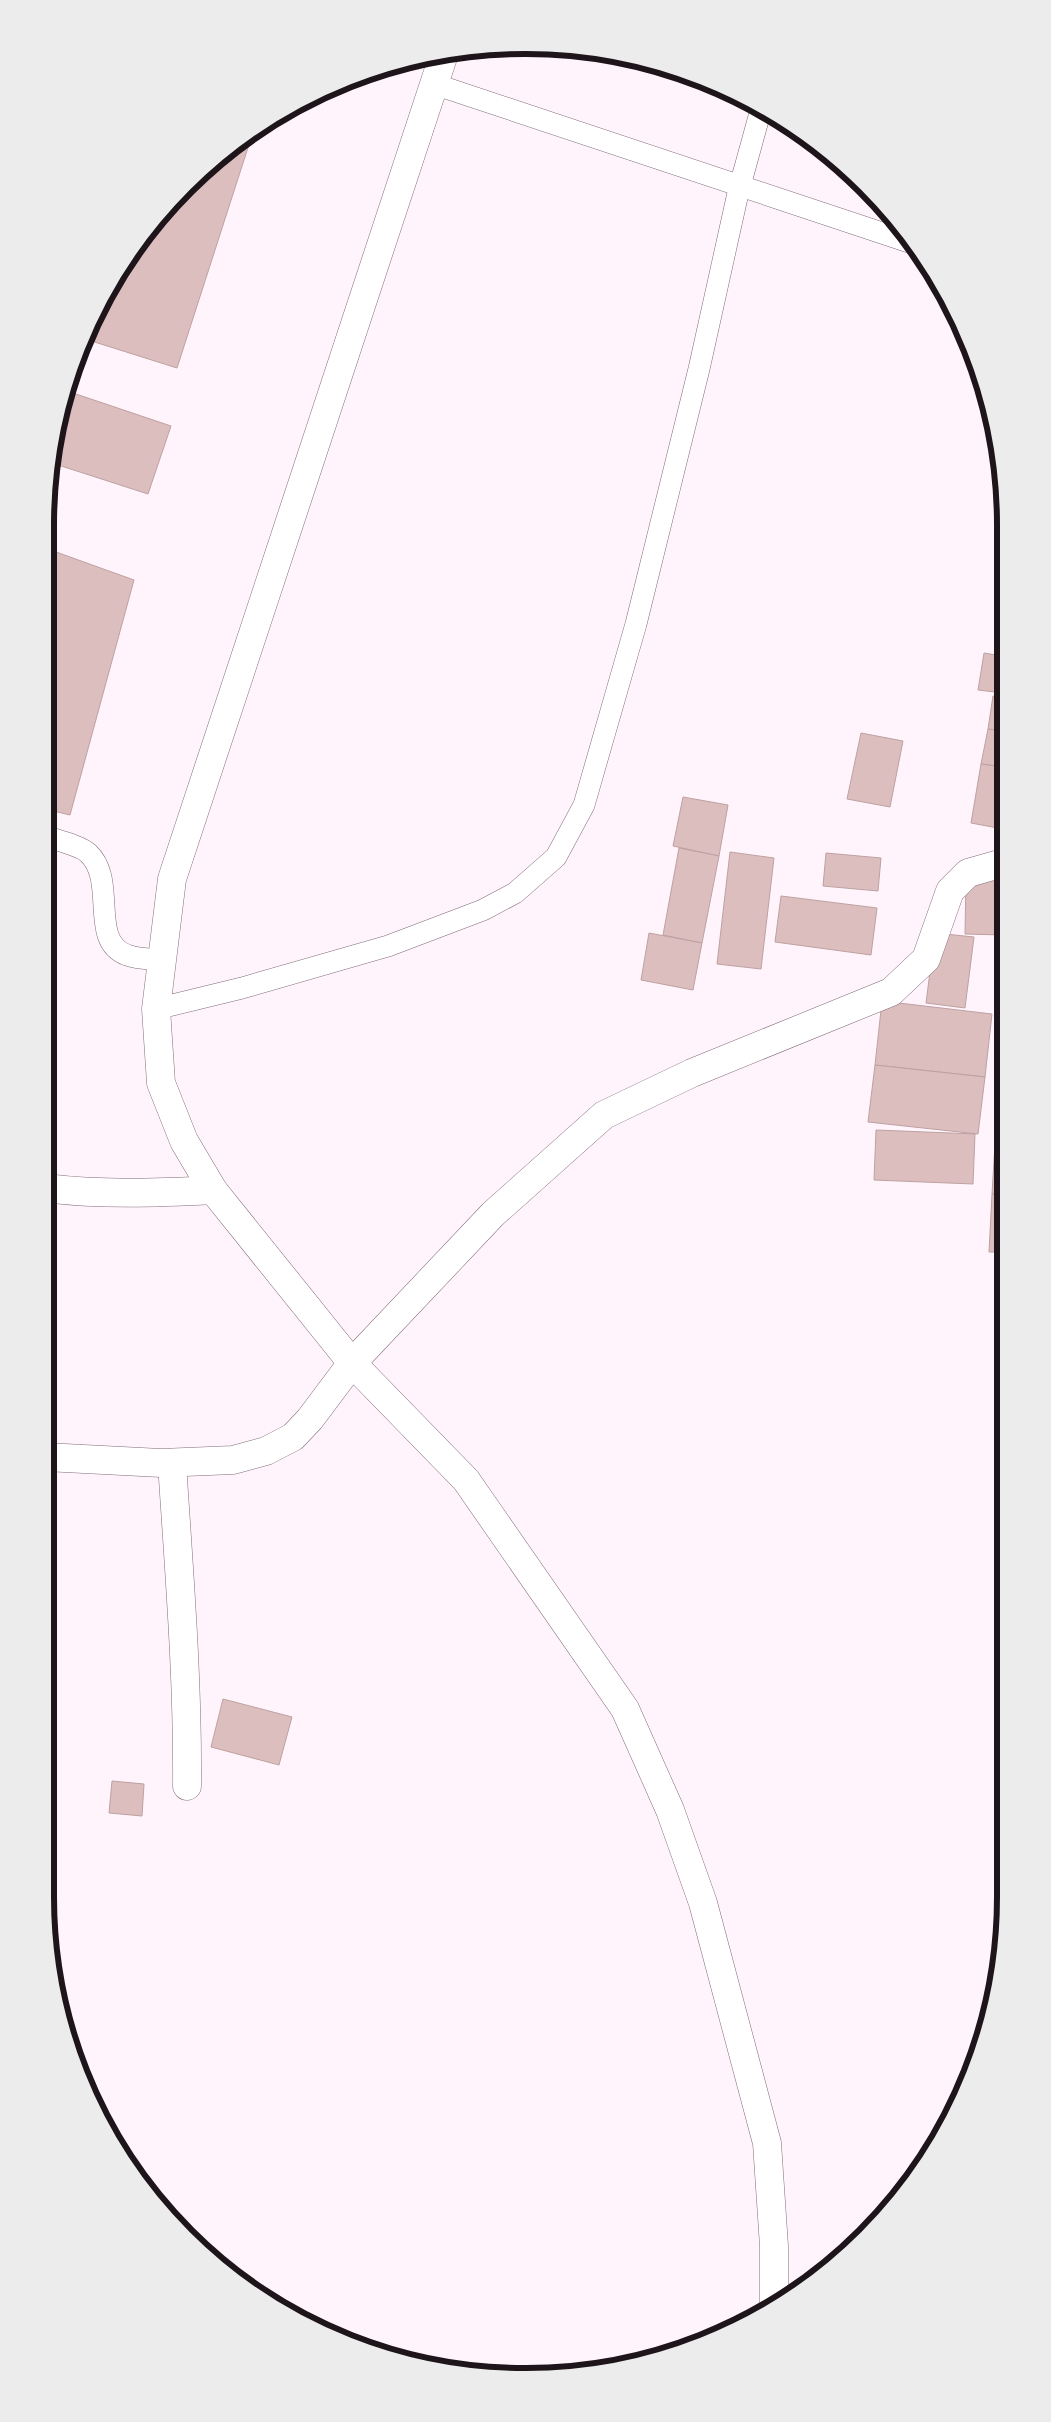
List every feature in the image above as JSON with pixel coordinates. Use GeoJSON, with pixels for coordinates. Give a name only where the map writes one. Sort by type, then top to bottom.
{"type":"FeatureCollection","features":[{"type":"Feature","properties":{"kind":"street"},"geometry":{"type":"LineString","coordinates":[[441,62],[172,879],[156,1009],[161,1083],[184,1141],[214,1190],[352,1363],[466,1480],[626,1709],[670,1810],[702,1903],[767,2143],[774,2246],[774,2297]]}},
{"type":"Feature","properties":{"kind":"street"},"geometry":{"type":"LineString","coordinates":[[54,1457],[172,1463],[233,1460],[266,1451],[292,1437],[310,1419],[352,1363],[493,1214],[604,1115],[692,1073],[891,992],[926,959],[950,890],[968,873],[997,865]]}},
{"type":"Feature","properties":{"kind":"street"},"geometry":{"type":"LineString","coordinates":[[54,1189],[86,1193],[159,1193],[214,1190]]}},
{"type":"Feature","properties":{"kind":"street"},"geometry":{"type":"LineString","coordinates":[[172,1463],[188,1712],[187,1786]]}},
{"type":"Feature","properties":{"kind":"lane"},"geometry":{"type":"LineString","coordinates":[[434,84],[901,239]]}},
{"type":"Feature","properties":{"kind":"lane"},"geometry":{"type":"LineString","coordinates":[[156,1009],[242,988],[388,946],[483,910],[514,893],[556,857],[584,805],[636,624],[759,116]]}},
{"type":"Feature","properties":{"kind":"lane"},"geometry":{"type":"LineString","coordinates":[[54,839],[87,852],[98,865],[104,886],[106,936],[114,947],[127,955],[162,960]]}},
{"type":"Feature","properties":{"kind":"building"},"geometry":{"type":"Polygon","coordinates":[[[250,143],[177,368],[92,341],[117,290],[151,238],[192,192],[214,171],[250,143]]]}},
{"type":"Feature","properties":{"kind":"building"},"geometry":{"type":"Polygon","coordinates":[[[73,393],[171,426],[148,494],[58,465],[63,433],[73,393]]]}},
{"type":"Feature","properties":{"kind":"building"},"geometry":{"type":"Polygon","coordinates":[[[54,551],[134,580],[70,815],[54,811],[54,551]]]}},
{"type":"Feature","properties":{"kind":"building"},"geometry":{"type":"Polygon","coordinates":[[[984,653],[997,655],[997,692],[978,690],[984,653]]]}},
{"type":"Feature","properties":{"kind":"building"},"geometry":{"type":"Polygon","coordinates":[[[993,696],[997,696],[997,730],[988,729],[993,696]]]}},
{"type":"Feature","properties":{"kind":"building"},"geometry":{"type":"Polygon","coordinates":[[[988,729],[997,730],[997,766],[981,764],[988,729]]]}},
{"type":"Feature","properties":{"kind":"building"},"geometry":{"type":"Polygon","coordinates":[[[861,733],[903,741],[890,807],[847,799],[861,733]]]}},
{"type":"Feature","properties":{"kind":"building"},"geometry":{"type":"Polygon","coordinates":[[[981,764],[997,766],[997,828],[971,823],[981,764]]]}},
{"type":"Feature","properties":{"kind":"building"},"geometry":{"type":"Polygon","coordinates":[[[683,797],[728,805],[719,856],[673,846],[683,797]]]}},
{"type":"Feature","properties":{"kind":"building"},"geometry":{"type":"Polygon","coordinates":[[[679,848],[719,856],[702,943],[663,935],[679,848]]]}},
{"type":"Feature","properties":{"kind":"building"},"geometry":{"type":"Polygon","coordinates":[[[730,852],[774,858],[761,969],[717,964],[730,852]]]}},
{"type":"Feature","properties":{"kind":"building"},"geometry":{"type":"Polygon","coordinates":[[[826,853],[881,858],[878,891],[823,886],[826,853]]]}},
{"type":"Feature","properties":{"kind":"building"},"geometry":{"type":"Polygon","coordinates":[[[966,877],[997,878],[997,935],[965,934],[966,877]]]}},
{"type":"Feature","properties":{"kind":"building"},"geometry":{"type":"Polygon","coordinates":[[[781,896],[877,908],[871,955],[775,942],[781,896]]]}},
{"type":"Feature","properties":{"kind":"building"},"geometry":{"type":"Polygon","coordinates":[[[649,933],[702,943],[693,990],[641,980],[649,933]]]}},
{"type":"Feature","properties":{"kind":"building"},"geometry":{"type":"Polygon","coordinates":[[[935,933],[974,937],[965,1008],[926,1003],[935,933]]]}},
{"type":"Feature","properties":{"kind":"building"},"geometry":{"type":"Polygon","coordinates":[[[882,1001],[992,1014],[985,1077],[875,1065],[882,1001]]]}},
{"type":"Feature","properties":{"kind":"building"},"geometry":{"type":"Polygon","coordinates":[[[875,1065],[985,1077],[978,1134],[868,1122],[875,1065]]]}},
{"type":"Feature","properties":{"kind":"building"},"geometry":{"type":"Polygon","coordinates":[[[996,1127],[997,1127],[997,1194],[992,1194],[996,1127]]]}},
{"type":"Feature","properties":{"kind":"building"},"geometry":{"type":"Polygon","coordinates":[[[876,1130],[975,1134],[973,1184],[874,1180],[876,1130]]]}},
{"type":"Feature","properties":{"kind":"building"},"geometry":{"type":"Polygon","coordinates":[[[992,1194],[997,1194],[997,1252],[989,1252],[992,1194]]]}},
{"type":"Feature","properties":{"kind":"building"},"geometry":{"type":"Polygon","coordinates":[[[223,1699],[292,1717],[279,1765],[211,1747],[223,1699]]]}},
{"type":"Feature","properties":{"kind":"building"},"geometry":{"type":"Polygon","coordinates":[[[112,1781],[144,1784],[142,1816],[109,1813],[112,1781]]]}}]}
